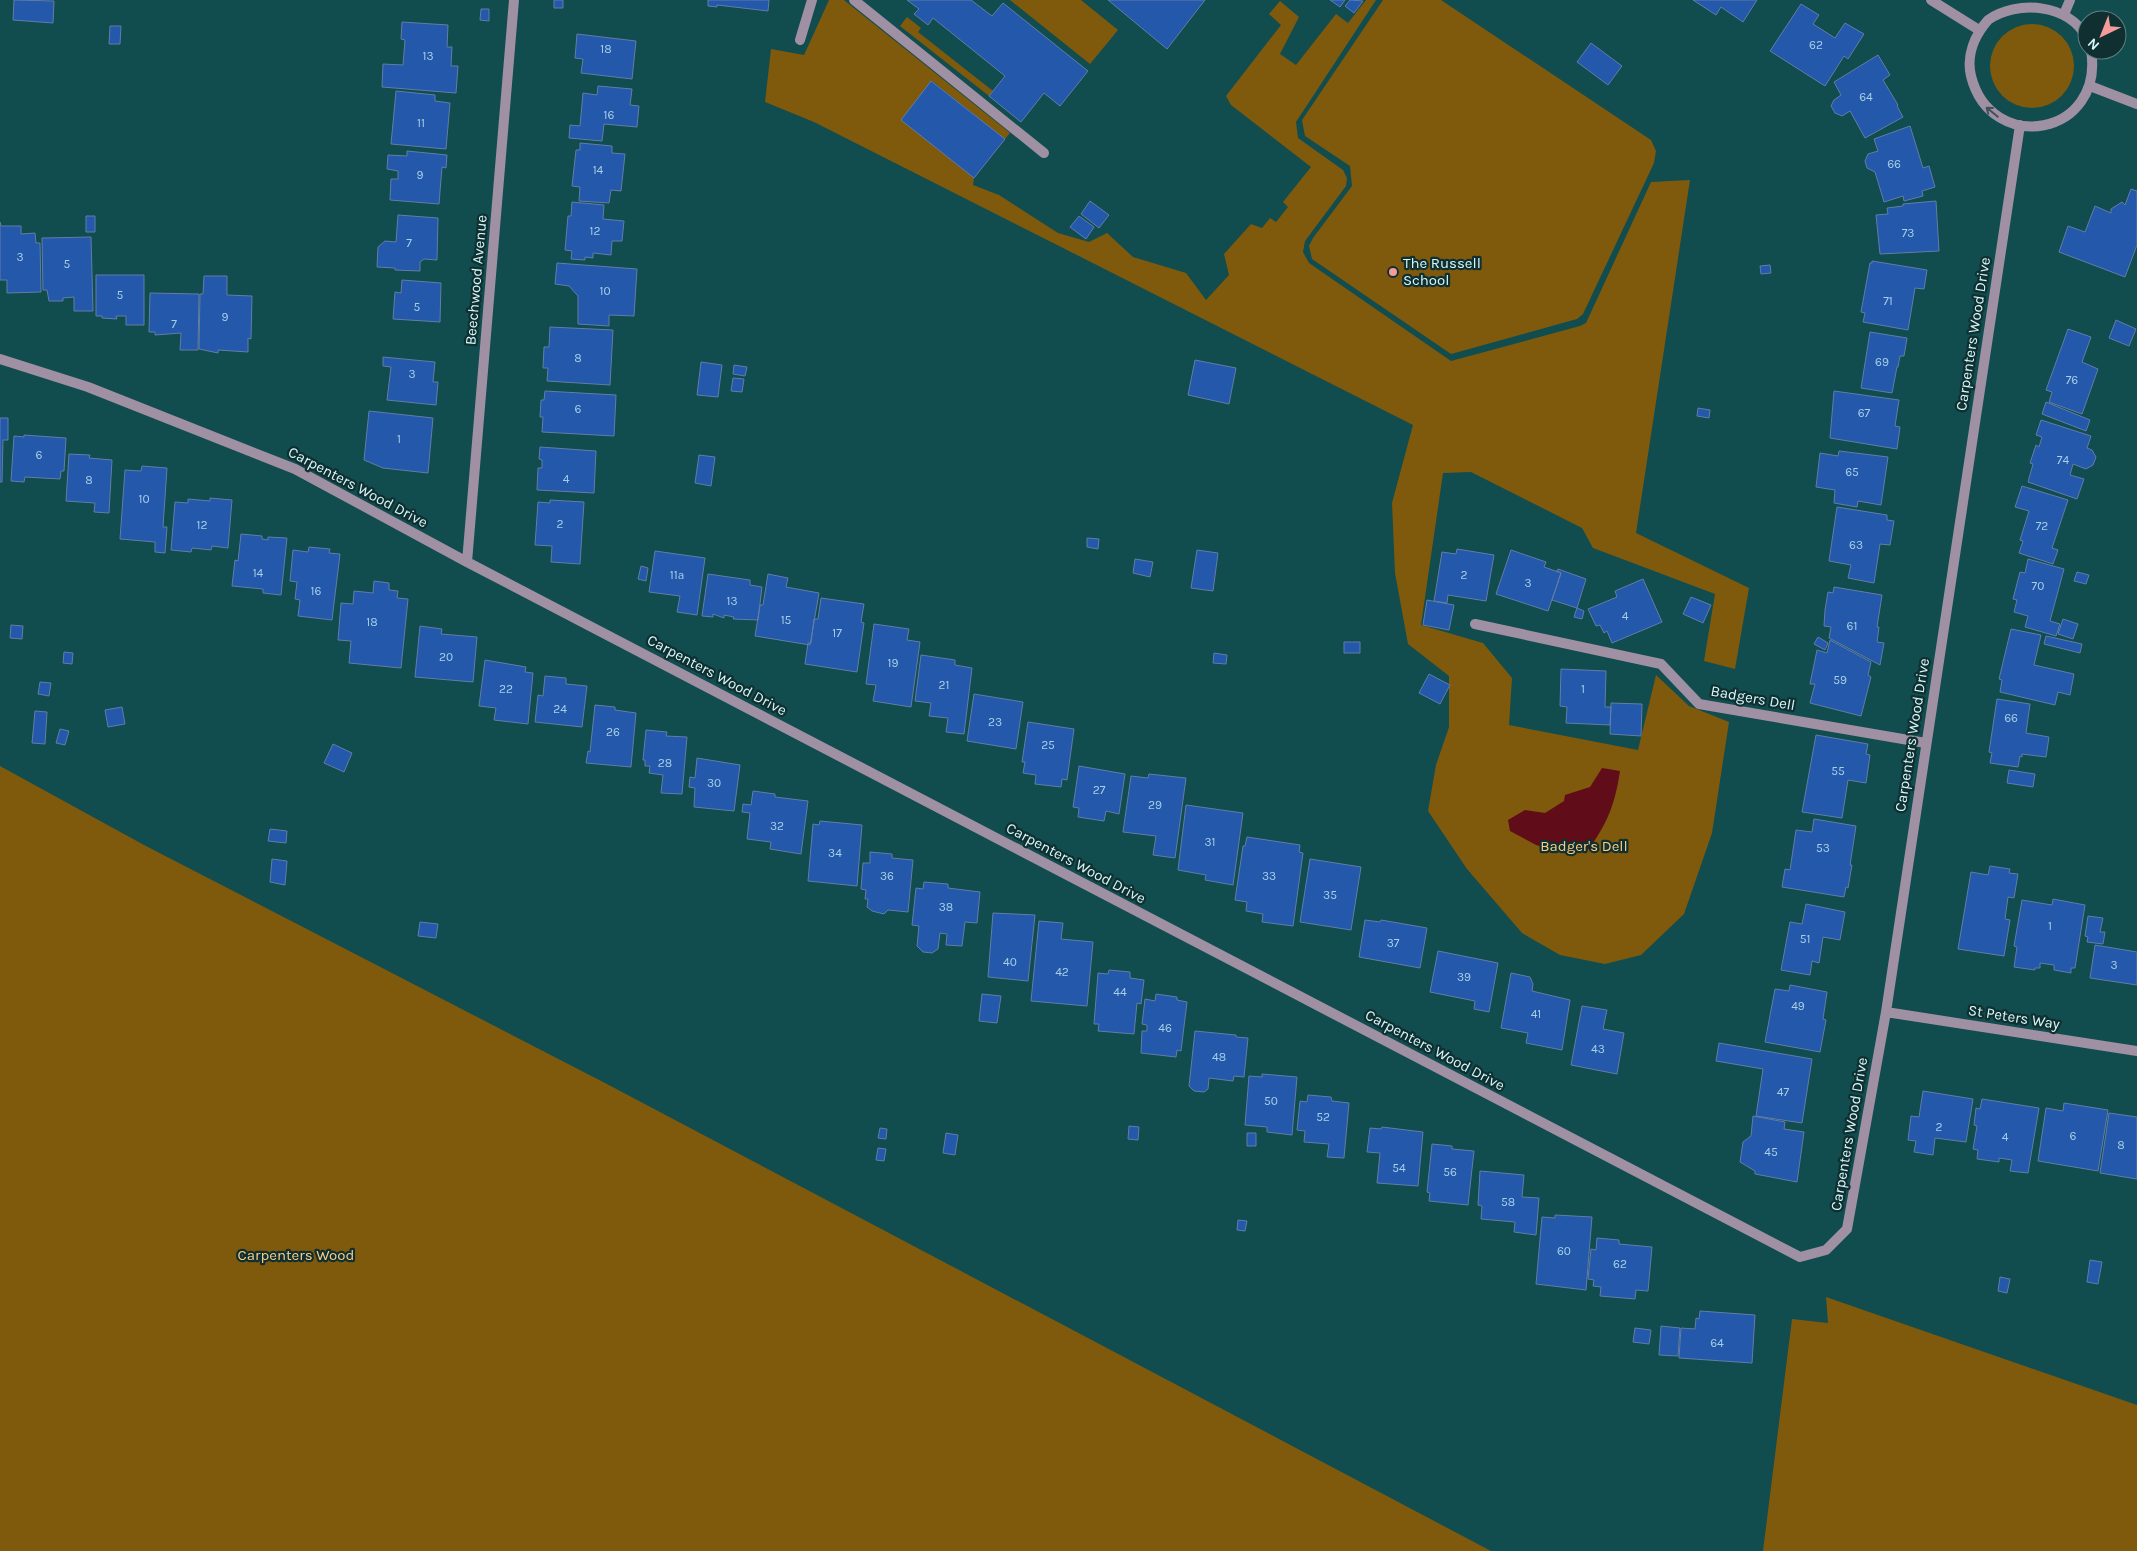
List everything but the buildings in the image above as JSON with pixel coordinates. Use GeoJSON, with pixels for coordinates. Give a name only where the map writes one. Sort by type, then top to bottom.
{"type":"FeatureCollection","features":[{"type":"Feature","properties":{"kind":"street","name":"Beechwood Avenue"},"geometry":{"type":"LineString","coordinates":[[467,562],[514,0]]}},
{"type":"Feature","properties":{"kind":"street"},"geometry":{"type":"LineString","coordinates":[[800,40],[812,0]]}},
{"type":"Feature","properties":{"kind":"street"},"geometry":{"type":"LineString","coordinates":[[854,0],[1044,153]]}},
{"type":"Feature","properties":{"kind":"street"},"geometry":{"type":"LineString","coordinates":[[1931,0],[1979,30]]}},
{"type":"Feature","properties":{"kind":"street"},"geometry":{"type":"LineString","coordinates":[[2065,12],[2070,0]]}},
{"type":"Feature","properties":{"kind":"street"},"geometry":{"type":"LineString","coordinates":[[2077,23],[2065,12],[2047,4],[2027,2],[2008,6],[1992,16],[1979,30],[1971,49],[1970,70],[1974,90],[1986,106],[2002,119],[2020,125],[2038,127],[2055,122],[2070,114],[2082,102],[2090,86],[2094,66],[2093,60]]}},
{"type":"Feature","properties":{"kind":"street"},"geometry":{"type":"LineString","coordinates":[[2090,86],[2137,104]]}},
{"type":"Feature","properties":{"kind":"street","name":"Carpenters Wood Drive"},"geometry":{"type":"LineString","coordinates":[[0,359],[88,387],[294,469],[467,562],[1800,1257],[1826,1250],[1848,1229],[1886,1012],[2020,125]]}},
{"type":"Feature","properties":{"kind":"street","name":"Badgers Dell"},"geometry":{"type":"LineString","coordinates":[[1475,624],[1661,664],[1699,704],[1926,743]]}},
{"type":"Feature","properties":{"kind":"street","name":"St Peters Way"},"geometry":{"type":"LineString","coordinates":[[1886,1012],[2137,1051]]}},
{"type":"Feature","properties":{"kind":"green space","name":"Badger's Dell"},"geometry":{"type":"Polygon","coordinates":[[[829,0],[844,0],[1010,133],[1005,139],[932,81],[901,120],[974,178],[973,185],[999,195],[1058,233],[1089,242],[1107,233],[1133,257],[1186,273],[1206,300],[1229,275],[1224,254],[1251,224],[1262,228],[1270,218],[1276,222],[1288,207],[1283,202],[1311,167],[1231,105],[1226,96],[1281,25],[1269,14],[1280,1],[1299,17],[1280,54],[1296,65],[1336,14],[1348,23],[1366,0],[1376,0],[1296,122],[1298,138],[1343,170],[1347,178],[1346,186],[1305,241],[1303,252],[1309,263],[1451,361],[1586,323],[1651,182],[1690,180],[1636,533],[1749,588],[1735,669],[1704,661],[1715,594],[1593,548],[1582,528],[1471,472],[1443,473],[1421,625],[1483,643],[1512,678],[1509,725],[1638,750],[1656,675],[1689,706],[1729,722],[1712,833],[1684,914],[1641,955],[1605,964],[1560,955],[1522,933],[1467,869],[1428,811],[1436,765],[1449,727],[1449,676],[1408,644],[1395,573],[1392,503],[1413,425],[814,122],[765,102],[771,49],[804,55],[829,0]]]}},
{"type":"Feature","properties":{"kind":"green space"},"geometry":{"type":"Polygon","coordinates":[[[1010,0],[1081,0],[1118,30],[1090,64],[1010,0]]]}},
{"type":"Feature","properties":{"kind":"green space"},"geometry":{"type":"Polygon","coordinates":[[[1383,0],[1441,0],[1651,140],[1656,151],[1654,163],[1583,314],[1577,319],[1451,354],[1312,259],[1309,246],[1313,238],[1352,186],[1350,166],[1305,136],[1302,120],[1383,0]]]}},
{"type":"Feature","properties":{"kind":"green space"},"geometry":{"type":"Polygon","coordinates":[[[907,17],[921,28],[918,32],[993,91],[989,96],[900,26],[907,17]]]}},
{"type":"Feature","properties":{"kind":"green space"},"geometry":{"type":"Polygon","coordinates":[[[2032,24],[2048,27],[2067,43],[2071,50],[2074,66],[2071,82],[2055,101],[2048,105],[2032,108],[2016,105],[1997,89],[1993,82],[1990,66],[1993,50],[2009,31],[2016,27],[2032,24]]]}},
{"type":"Feature","properties":{"kind":"green space","name":"Carpenters Wood"},"geometry":{"type":"Polygon","coordinates":[[[0,766],[144,845],[605,1083],[1491,1551],[0,1551],[0,766]]]}},
{"type":"Feature","properties":{"kind":"green space"},"geometry":{"type":"Polygon","coordinates":[[[1826,1297],[2137,1405],[2137,1551],[1763,1551],[1792,1319],[1828,1323],[1826,1297]]]}},
{"type":"Feature","properties":{"kind":"shaded area"},"geometry":{"type":"Polygon","coordinates":[[[1602,768],[1620,771],[1610,812],[1589,849],[1567,853],[1536,845],[1510,831],[1508,820],[1525,810],[1545,813],[1564,801],[1565,795],[1590,787],[1602,768]]]}},
{"type":"Feature","properties":{"kind":"place","name":"The Russell School"},"geometry":{"type":"Point","coordinates":[1393,272]}}]}
